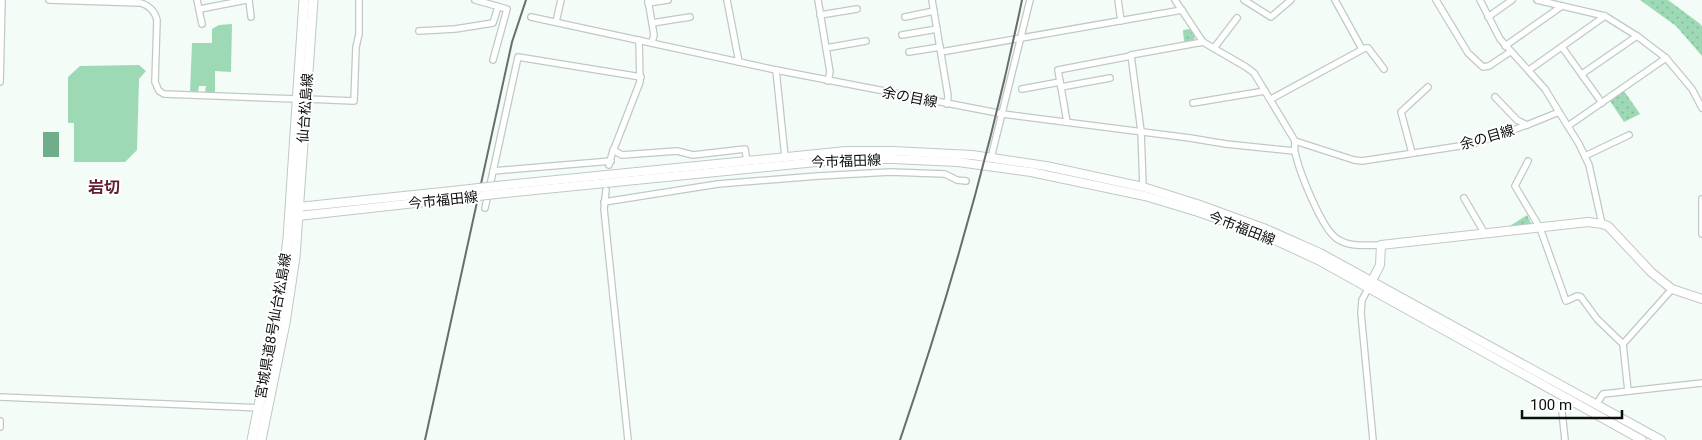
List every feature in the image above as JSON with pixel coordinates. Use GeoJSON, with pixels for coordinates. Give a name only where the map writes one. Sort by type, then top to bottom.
{"type":"FeatureCollection","features":[{"type":"Feature","properties":{"kind":"main road","name":"仙台松島線"},"geometry":{"type":"LineString","coordinates":[[295,211],[302,99],[304,0]]}},
{"type":"Feature","properties":{"kind":"main road","name":"仙台松島線"},"geometry":{"type":"LineString","coordinates":[[302,99],[314,0]]}},
{"type":"Feature","properties":{"kind":"main road","name":"今市福田線"},"geometry":{"type":"LineString","coordinates":[[295,211],[846,151],[972,155],[1046,166],[1143,187],[1197,204],[1266,229],[1320,253],[1370,285],[1642,440]]}},
{"type":"Feature","properties":{"kind":"main road","name":"今市福田線"},"geometry":{"type":"LineString","coordinates":[[496,190],[776,165],[893,159],[989,165],[1145,196],[1264,235],[1318,260],[1370,285],[1661,440]]}},
{"type":"Feature","properties":{"kind":"main road","name":"宮城県道8号仙台松島線"},"geometry":{"type":"LineString","coordinates":[[252,440],[263,408],[285,323],[295,257],[295,211]]}},
{"type":"Feature","properties":{"kind":"main road"},"geometry":{"type":"LineString","coordinates":[[1370,285],[1380,265],[1381,245],[1588,222],[1602,224],[1614,231],[1651,272],[1672,289],[1702,299]]}},
{"type":"Feature","properties":{"kind":"main road","name":"宮城県道8号仙台松島線"},"geometry":{"type":"LineString","coordinates":[[261,440],[263,408]]}},
{"type":"Feature","properties":{"kind":"street"},"geometry":{"type":"LineString","coordinates":[[0,82],[0,19],[2,0]]}},
{"type":"Feature","properties":{"kind":"street"},"geometry":{"type":"LineString","coordinates":[[49,0],[141,1],[151,9],[157,20],[155,82],[159,91],[164,94],[354,101],[356,47],[359,34],[359,0]]}},
{"type":"Feature","properties":{"kind":"street"},"geometry":{"type":"LineString","coordinates":[[197,0],[202,24]]}},
{"type":"Feature","properties":{"kind":"street"},"geometry":{"type":"LineString","coordinates":[[200,9],[247,0],[251,17]]}},
{"type":"Feature","properties":{"kind":"street"},"geometry":{"type":"LineString","coordinates":[[475,0],[507,9],[493,60]]}},
{"type":"Feature","properties":{"kind":"street"},"geometry":{"type":"LineString","coordinates":[[556,22],[561,0]]}},
{"type":"Feature","properties":{"kind":"street"},"geometry":{"type":"LineString","coordinates":[[653,40],[648,2],[668,0]]}},
{"type":"Feature","properties":{"kind":"street"},"geometry":{"type":"LineString","coordinates":[[727,0],[738,58]]}},
{"type":"Feature","properties":{"kind":"street"},"geometry":{"type":"LineString","coordinates":[[818,0],[829,77]]}},
{"type":"Feature","properties":{"kind":"street"},"geometry":{"type":"LineString","coordinates":[[932,0],[948,100]]}},
{"type":"Feature","properties":{"kind":"street"},"geometry":{"type":"LineString","coordinates":[[991,158],[1030,0]]}},
{"type":"Feature","properties":{"kind":"street"},"geometry":{"type":"LineString","coordinates":[[1118,0],[1122,20]]}},
{"type":"Feature","properties":{"kind":"street"},"geometry":{"type":"LineString","coordinates":[[1175,0],[1203,42],[1246,67],[1254,74],[1271,99],[1295,146],[1310,192],[1330,232],[1337,239],[1356,245],[1381,245]]}},
{"type":"Feature","properties":{"kind":"street"},"geometry":{"type":"LineString","coordinates":[[1244,0],[1271,18],[1291,0]]}},
{"type":"Feature","properties":{"kind":"street"},"geometry":{"type":"LineString","coordinates":[[1335,0],[1362,49]]}},
{"type":"Feature","properties":{"kind":"street"},"geometry":{"type":"LineString","coordinates":[[1436,0],[1468,53],[1483,67],[1489,66],[1510,52]]}},
{"type":"Feature","properties":{"kind":"street"},"geometry":{"type":"LineString","coordinates":[[1480,0],[1495,31],[1505,46],[1545,89],[1586,156],[1590,165],[1602,224]]}},
{"type":"Feature","properties":{"kind":"street"},"geometry":{"type":"LineString","coordinates":[[1488,17],[1512,0]]}},
{"type":"Feature","properties":{"kind":"street"},"geometry":{"type":"LineString","coordinates":[[1537,0],[1605,16],[1637,36],[1666,58],[1692,89],[1702,108]]}},
{"type":"Feature","properties":{"kind":"street"},"geometry":{"type":"LineString","coordinates":[[419,31],[455,29],[493,23],[494,4]]}},
{"type":"Feature","properties":{"kind":"street"},"geometry":{"type":"LineString","coordinates":[[1505,46],[1562,6]]}},
{"type":"Feature","properties":{"kind":"street"},"geometry":{"type":"LineString","coordinates":[[820,16],[857,9]]}},
{"type":"Feature","properties":{"kind":"street"},"geometry":{"type":"LineString","coordinates":[[908,52],[1022,38],[1182,10]]}},
{"type":"Feature","properties":{"kind":"street"},"geometry":{"type":"LineString","coordinates":[[904,17],[934,11]]}},
{"type":"Feature","properties":{"kind":"street"},"geometry":{"type":"LineString","coordinates":[[1529,70],[1605,16]]}},
{"type":"Feature","properties":{"kind":"street","name":"余の目線"},"geometry":{"type":"LineString","coordinates":[[531,17],[639,40],[653,40],[738,58],[776,70],[829,77],[948,100],[1003,114],[1142,131],[1226,144],[1295,146],[1362,161],[1472,144],[1559,112]]}},
{"type":"Feature","properties":{"kind":"street"},"geometry":{"type":"LineString","coordinates":[[652,22],[690,17]]}},
{"type":"Feature","properties":{"kind":"street"},"geometry":{"type":"LineString","coordinates":[[1214,48],[1237,18]]}},
{"type":"Feature","properties":{"kind":"street"},"geometry":{"type":"LineString","coordinates":[[902,35],[937,29]]}},
{"type":"Feature","properties":{"kind":"street"},"geometry":{"type":"LineString","coordinates":[[1582,74],[1637,36]]}},
{"type":"Feature","properties":{"kind":"street"},"geometry":{"type":"LineString","coordinates":[[493,171],[610,163],[613,150],[642,77],[639,40]]}},
{"type":"Feature","properties":{"kind":"street"},"geometry":{"type":"LineString","coordinates":[[826,48],[866,41]]}},
{"type":"Feature","properties":{"kind":"street"},"geometry":{"type":"LineString","coordinates":[[1067,122],[1058,70],[1203,42]]}},
{"type":"Feature","properties":{"kind":"street"},"geometry":{"type":"LineString","coordinates":[[1562,47],[1602,103]]}},
{"type":"Feature","properties":{"kind":"street"},"geometry":{"type":"LineString","coordinates":[[1271,99],[1362,49],[1368,48],[1384,68]]}},
{"type":"Feature","properties":{"kind":"street"},"geometry":{"type":"LineString","coordinates":[[1131,56],[1142,131],[1143,187]]}},
{"type":"Feature","properties":{"kind":"street"},"geometry":{"type":"LineString","coordinates":[[485,208],[518,58],[642,77]]}},
{"type":"Feature","properties":{"kind":"street"},"geometry":{"type":"LineString","coordinates":[[1568,126],[1666,58]]}},
{"type":"Feature","properties":{"kind":"street"},"geometry":{"type":"LineString","coordinates":[[776,70],[786,157]]}},
{"type":"Feature","properties":{"kind":"street"},"geometry":{"type":"LineString","coordinates":[[1022,89],[1110,78]]}},
{"type":"Feature","properties":{"kind":"street"},"geometry":{"type":"LineString","coordinates":[[1412,153],[1401,112],[1428,87]]}},
{"type":"Feature","properties":{"kind":"street"},"geometry":{"type":"LineString","coordinates":[[1193,102],[1265,91]]}},
{"type":"Feature","properties":{"kind":"street"},"geometry":{"type":"LineString","coordinates":[[1495,97],[1517,120],[1527,125]]}},
{"type":"Feature","properties":{"kind":"street"},"geometry":{"type":"LineString","coordinates":[[1586,156],[1628,135]]}},
{"type":"Feature","properties":{"kind":"street"},"geometry":{"type":"LineString","coordinates":[[613,150],[622,155],[677,151],[693,155],[744,149],[747,161]]}},
{"type":"Feature","properties":{"kind":"street"},"geometry":{"type":"LineString","coordinates":[[1528,161],[1515,186],[1540,228],[1566,300],[1581,296],[1597,319],[1623,344],[1628,390]]}},
{"type":"Feature","properties":{"kind":"street"},"geometry":{"type":"LineString","coordinates":[[604,202],[718,184],[818,176],[890,172],[944,174],[957,180],[966,181]]}},
{"type":"Feature","properties":{"kind":"street"},"geometry":{"type":"LineString","coordinates":[[606,190],[604,209],[628,440]]}},
{"type":"Feature","properties":{"kind":"street"},"geometry":{"type":"LineString","coordinates":[[1464,198],[1485,234]]}},
{"type":"Feature","properties":{"kind":"street"},"geometry":{"type":"LineString","coordinates":[[1702,199],[1702,234]]}},
{"type":"Feature","properties":{"kind":"street"},"geometry":{"type":"LineString","coordinates":[[1370,285],[1362,300],[1361,313],[1374,440]]}},
{"type":"Feature","properties":{"kind":"street"},"geometry":{"type":"LineString","coordinates":[[1623,344],[1672,289]]}},
{"type":"Feature","properties":{"kind":"street"},"geometry":{"type":"LineString","coordinates":[[1596,405],[1602,394],[1702,383]]}},
{"type":"Feature","properties":{"kind":"street"},"geometry":{"type":"LineString","coordinates":[[0,397],[263,408]]}},
{"type":"Feature","properties":{"kind":"street"},"geometry":{"type":"LineString","coordinates":[[1565,440],[1562,412],[1566,398]]}},
{"type":"Feature","properties":{"kind":"street"},"geometry":{"type":"LineString","coordinates":[[0,421],[0,427]]}},
{"type":"Feature","properties":{"kind":"shaded area"},"geometry":{"type":"Polygon","coordinates":[[[1640,0],[1668,0],[1699,23],[1702,26],[1702,56],[1676,26],[1640,0]]]}},
{"type":"Feature","properties":{"kind":"shaded area"},"geometry":{"type":"Polygon","coordinates":[[[232,24],[231,72],[215,71],[215,92],[205,92],[206,86],[199,86],[198,92],[190,92],[192,43],[212,43],[212,29],[219,25],[232,24]]]}},
{"type":"Feature","properties":{"kind":"shaded area"},"geometry":{"type":"Polygon","coordinates":[[[1190,29],[1195,36],[1194,40],[1184,42],[1183,30],[1190,29]]]}},
{"type":"Feature","properties":{"kind":"shaded area"},"geometry":{"type":"Polygon","coordinates":[[[139,65],[146,71],[139,79],[137,150],[125,162],[74,162],[74,123],[68,123],[68,77],[80,66],[139,65]]]}},
{"type":"Feature","properties":{"kind":"shaded area"},"geometry":{"type":"Polygon","coordinates":[[[1624,91],[1640,114],[1624,122],[1610,101],[1624,91]]]}},
{"type":"Feature","properties":{"kind":"shaded area"},"geometry":{"type":"Polygon","coordinates":[[[43,132],[59,132],[59,157],[43,157],[43,132]]]}},
{"type":"Feature","properties":{"kind":"shaded area"},"geometry":{"type":"Polygon","coordinates":[[[1527,215],[1533,227],[1502,231],[1527,215]]]}},
{"type":"Feature","properties":{"kind":"railway"},"geometry":{"type":"LineString","coordinates":[[425,440],[512,42],[526,0]]}},
{"type":"Feature","properties":{"kind":"railway"},"geometry":{"type":"LineString","coordinates":[[900,440],[968,222],[997,111],[1022,0]]}},
{"type":"Feature","properties":{"kind":"district","name":"岩切"},"geometry":{"type":"Point","coordinates":[104,187]}}]}
